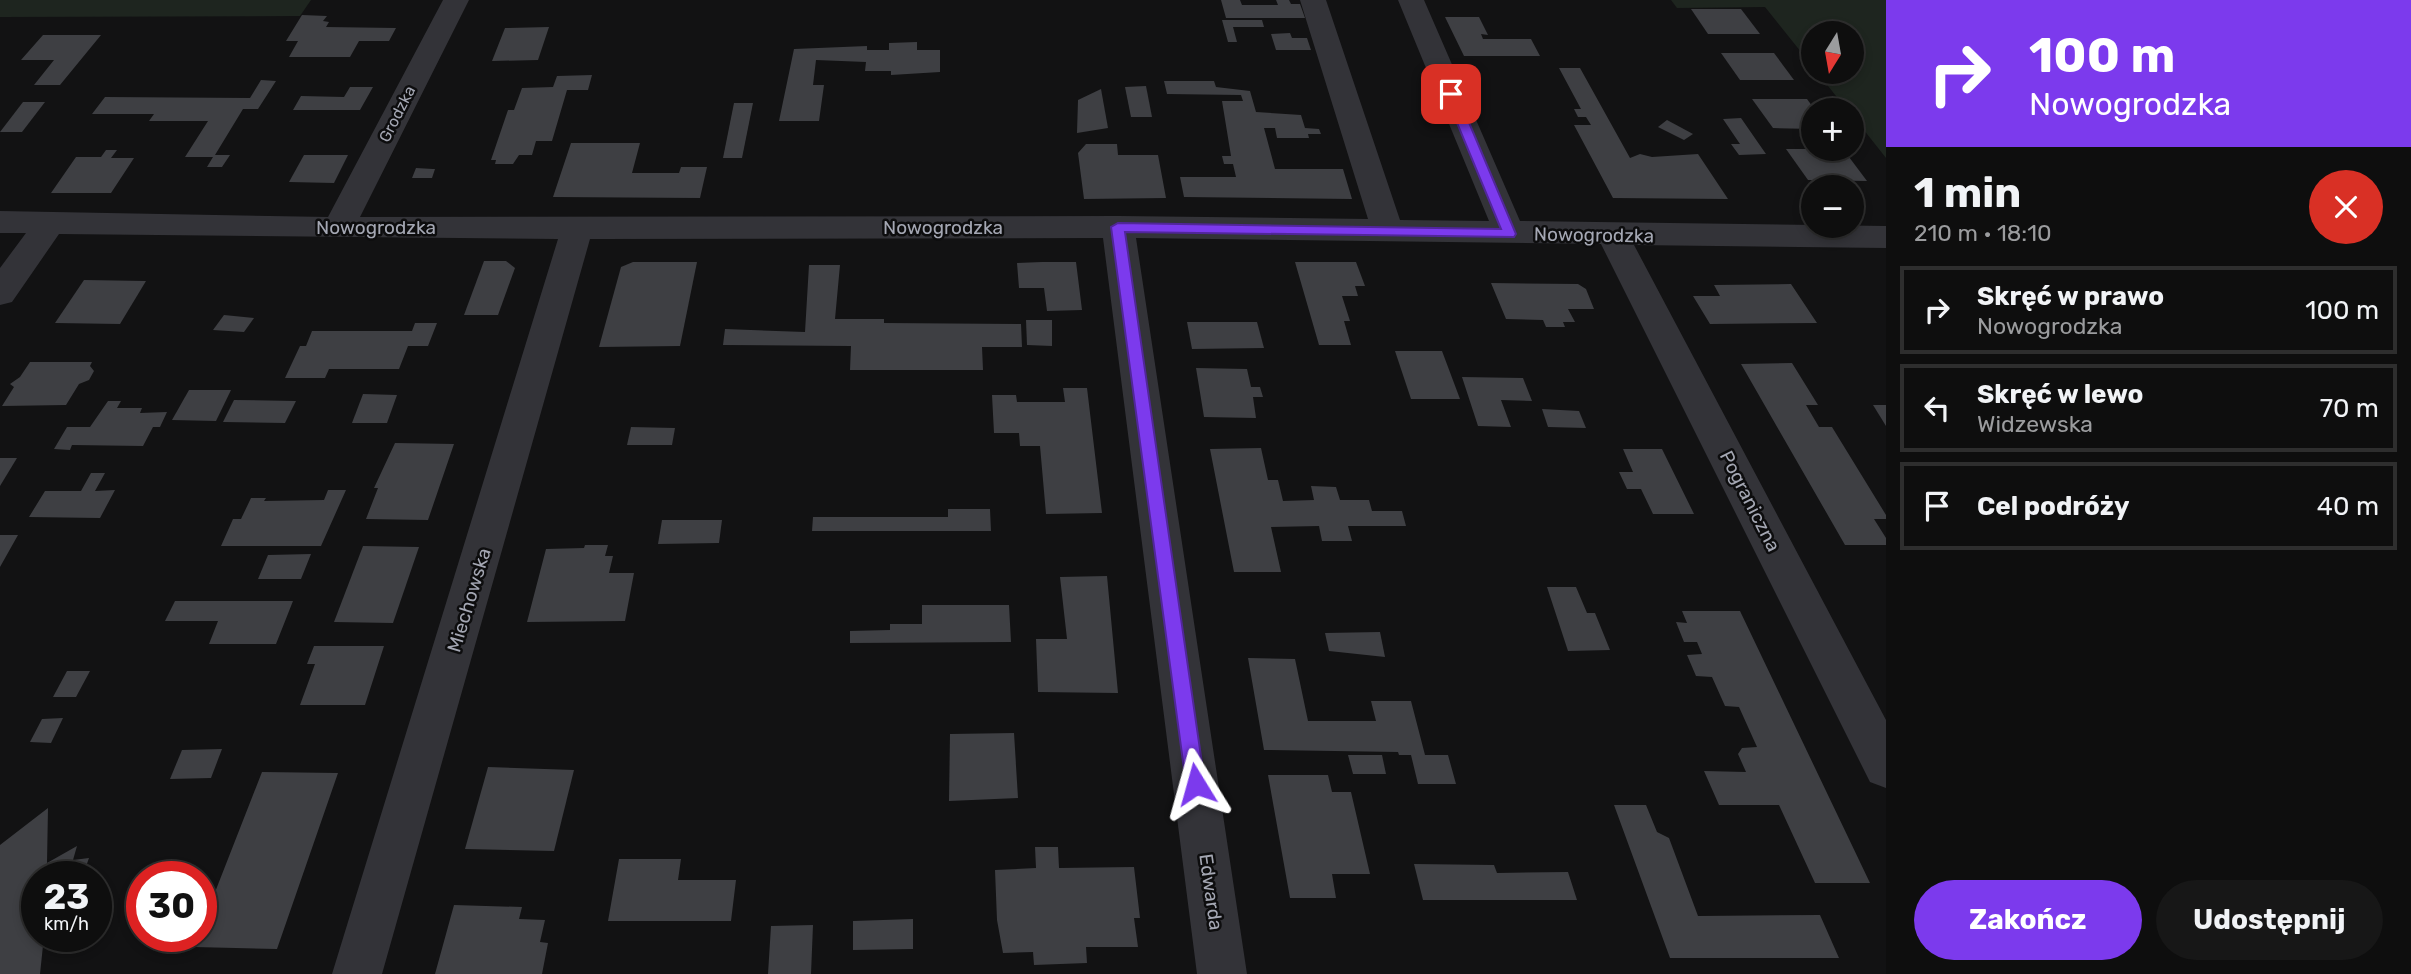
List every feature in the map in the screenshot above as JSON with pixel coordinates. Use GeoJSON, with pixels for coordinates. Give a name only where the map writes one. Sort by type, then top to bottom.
{"type":"FeatureCollection","features":[{"type":"Feature","properties":{"kind":"street","name":"Grodzka"},"geometry":{"type":"LineString","coordinates":[[338,228],[456,0]]}},
{"type":"Feature","properties":{"kind":"street"},"geometry":{"type":"LineString","coordinates":[[1313,0],[1388,231]]}},
{"type":"Feature","properties":{"kind":"street"},"geometry":{"type":"LineString","coordinates":[[1411,0],[1510,234]]}},
{"type":"Feature","properties":{"kind":"street","name":"Nowogrodzka"},"geometry":{"type":"LineString","coordinates":[[0,222],[338,228],[1118,227],[1613,236],[1886,237]]}},
{"type":"Feature","properties":{"kind":"street"},"geometry":{"type":"LineString","coordinates":[[0,293],[50,223]]}},
{"type":"Feature","properties":{"kind":"street","name":"Miechowska"},"geometry":{"type":"LineString","coordinates":[[356,974],[578,226]]}},
{"type":"Feature","properties":{"kind":"street","name":"Edwarda"},"geometry":{"type":"LineString","coordinates":[[1118,227],[1222,974]]}},
{"type":"Feature","properties":{"kind":"street","name":"Pograniczna"},"geometry":{"type":"LineString","coordinates":[[1613,236],[1886,766]]}},
{"type":"Feature","properties":{"kind":"shaded area"},"geometry":{"type":"Polygon","coordinates":[[[0,0],[311,0],[300,16],[0,17],[0,0]]]}},
{"type":"Feature","properties":{"kind":"shaded area"},"geometry":{"type":"Polygon","coordinates":[[[1671,0],[1886,0],[1886,158],[1864,130],[1864,98],[1838,98],[1826,84],[1864,84],[1864,21],[1801,21],[1801,52],[1765,7],[1677,8],[1671,0]]]}},
{"type":"Feature","properties":{"kind":"building"},"geometry":{"type":"Polygon","coordinates":[[[1221,0],[1240,0],[1242,5],[1278,5],[1276,0],[1289,0],[1291,4],[1300,4],[1305,18],[1226,18],[1221,0]]]}},
{"type":"Feature","properties":{"kind":"building"},"geometry":{"type":"Polygon","coordinates":[[[1691,9],[1741,9],[1760,34],[1708,34],[1691,9]]]}},
{"type":"Feature","properties":{"kind":"building"},"geometry":{"type":"Polygon","coordinates":[[[302,15],[327,16],[323,21],[329,22],[326,27],[396,28],[389,41],[359,41],[350,57],[289,57],[298,41],[286,41],[302,15]]]}},
{"type":"Feature","properties":{"kind":"building"},"geometry":{"type":"Polygon","coordinates":[[[1445,17],[1479,17],[1488,35],[1481,34],[1483,39],[1531,39],[1540,56],[1464,56],[1445,17]]]}},
{"type":"Feature","properties":{"kind":"building"},"geometry":{"type":"Polygon","coordinates":[[[1222,20],[1262,20],[1264,27],[1233,27],[1237,42],[1228,42],[1222,20]]]}},
{"type":"Feature","properties":{"kind":"building"},"geometry":{"type":"Polygon","coordinates":[[[549,27],[538,60],[492,61],[505,28],[549,27]]]}},
{"type":"Feature","properties":{"kind":"building"},"geometry":{"type":"Polygon","coordinates":[[[1290,33],[1292,38],[1307,38],[1311,50],[1276,50],[1271,34],[1290,33]]]}},
{"type":"Feature","properties":{"kind":"building"},"geometry":{"type":"Polygon","coordinates":[[[43,35],[101,35],[60,85],[34,85],[54,60],[21,60],[43,35]]]}},
{"type":"Feature","properties":{"kind":"building"},"geometry":{"type":"Polygon","coordinates":[[[917,42],[917,50],[940,50],[940,72],[891,75],[891,71],[865,71],[866,62],[816,60],[813,85],[824,85],[819,121],[779,121],[794,49],[867,46],[867,50],[889,50],[889,43],[917,42]]]}},
{"type":"Feature","properties":{"kind":"building"},"geometry":{"type":"Polygon","coordinates":[[[1721,53],[1774,53],[1794,80],[1740,80],[1721,53]]]}},
{"type":"Feature","properties":{"kind":"building"},"geometry":{"type":"Polygon","coordinates":[[[1559,68],[1580,68],[1630,158],[1640,154],[1652,157],[1698,154],[1728,199],[1613,198],[1574,125],[1591,125],[1586,117],[1578,117],[1574,109],[1581,109],[1559,68]]]}},
{"type":"Feature","properties":{"kind":"building"},"geometry":{"type":"Polygon","coordinates":[[[592,75],[588,90],[567,90],[552,141],[536,141],[532,155],[519,155],[513,164],[495,164],[496,160],[491,160],[508,110],[514,110],[522,88],[553,87],[557,76],[592,75]]]}},
{"type":"Feature","properties":{"kind":"building"},"geometry":{"type":"Polygon","coordinates":[[[261,80],[276,81],[258,109],[243,109],[215,155],[230,155],[222,167],[207,167],[213,157],[185,157],[208,121],[149,121],[154,114],[92,114],[105,97],[250,98],[261,80]]]}},
{"type":"Feature","properties":{"kind":"building"},"geometry":{"type":"Polygon","coordinates":[[[1164,81],[1214,81],[1216,87],[1250,91],[1256,112],[1301,115],[1305,128],[1319,129],[1321,134],[1308,134],[1309,138],[1277,138],[1275,128],[1264,128],[1275,169],[1343,169],[1352,199],[1184,197],[1180,177],[1236,177],[1233,164],[1224,164],[1222,156],[1231,156],[1222,101],[1243,101],[1241,95],[1167,94],[1164,81]]]}},
{"type":"Feature","properties":{"kind":"building"},"geometry":{"type":"Polygon","coordinates":[[[1146,86],[1152,117],[1131,117],[1125,87],[1146,86]]]}},
{"type":"Feature","properties":{"kind":"building"},"geometry":{"type":"Polygon","coordinates":[[[350,87],[373,87],[360,110],[293,110],[301,96],[344,97],[350,87]]]}},
{"type":"Feature","properties":{"kind":"building"},"geometry":{"type":"Polygon","coordinates":[[[1101,89],[1108,128],[1077,133],[1078,100],[1101,89]]]}},
{"type":"Feature","properties":{"kind":"building"},"geometry":{"type":"Polygon","coordinates":[[[1752,99],[1801,99],[1801,129],[1773,128],[1752,99]]]}},
{"type":"Feature","properties":{"kind":"building"},"geometry":{"type":"Polygon","coordinates":[[[23,102],[45,102],[22,132],[0,132],[23,102]]]}},
{"type":"Feature","properties":{"kind":"building"},"geometry":{"type":"Polygon","coordinates":[[[734,103],[753,103],[742,158],[723,158],[734,103]]]}},
{"type":"Feature","properties":{"kind":"building"},"geometry":{"type":"Polygon","coordinates":[[[1741,118],[1766,154],[1739,155],[1731,144],[1740,144],[1723,119],[1741,118]]]}},
{"type":"Feature","properties":{"kind":"building"},"geometry":{"type":"Polygon","coordinates":[[[1667,120],[1693,134],[1684,140],[1658,127],[1667,120]]]}},
{"type":"Feature","properties":{"kind":"building"},"geometry":{"type":"Polygon","coordinates":[[[571,143],[640,143],[632,173],[679,173],[681,167],[707,167],[700,198],[553,197],[571,143]]]}},
{"type":"Feature","properties":{"kind":"building"},"geometry":{"type":"Polygon","coordinates":[[[1086,144],[1117,144],[1118,155],[1158,155],[1166,198],[1084,199],[1078,153],[1086,144]]]}},
{"type":"Feature","properties":{"kind":"building"},"geometry":{"type":"Polygon","coordinates":[[[1786,149],[1801,149],[1801,161],[1852,161],[1862,175],[1804,175],[1786,149]]]}},
{"type":"Feature","properties":{"kind":"building"},"geometry":{"type":"Polygon","coordinates":[[[106,150],[117,150],[111,158],[134,158],[111,193],[51,193],[76,157],[101,157],[106,150]]]}},
{"type":"Feature","properties":{"kind":"building"},"geometry":{"type":"Polygon","coordinates":[[[304,155],[348,155],[334,183],[289,182],[304,155]]]}},
{"type":"Feature","properties":{"kind":"building"},"geometry":{"type":"Polygon","coordinates":[[[416,168],[435,169],[432,178],[412,178],[416,168]]]}},
{"type":"Feature","properties":{"kind":"building"},"geometry":{"type":"Polygon","coordinates":[[[484,261],[506,261],[515,268],[498,315],[464,315],[484,261]]]}},
{"type":"Feature","properties":{"kind":"building"},"geometry":{"type":"Polygon","coordinates":[[[633,262],[697,262],[680,346],[599,347],[621,267],[633,262]]]}},
{"type":"Feature","properties":{"kind":"building"},"geometry":{"type":"Polygon","coordinates":[[[1076,262],[1082,310],[1047,311],[1044,288],[1019,288],[1017,263],[1076,262]]]}},
{"type":"Feature","properties":{"kind":"building"},"geometry":{"type":"Polygon","coordinates":[[[1295,262],[1356,262],[1365,286],[1355,286],[1358,296],[1342,296],[1350,321],[1344,321],[1351,345],[1319,345],[1295,262]]]}},
{"type":"Feature","properties":{"kind":"building"},"geometry":{"type":"Polygon","coordinates":[[[809,265],[840,265],[835,319],[884,319],[884,323],[1021,324],[1022,347],[982,347],[983,370],[850,370],[851,346],[723,345],[725,329],[805,332],[809,265]]]}},
{"type":"Feature","properties":{"kind":"building"},"geometry":{"type":"Polygon","coordinates":[[[84,280],[146,281],[120,324],[55,323],[84,280]]]}},
{"type":"Feature","properties":{"kind":"building"},"geometry":{"type":"Polygon","coordinates":[[[1491,283],[1578,284],[1586,289],[1594,309],[1568,309],[1575,322],[1563,322],[1565,327],[1546,327],[1543,320],[1506,319],[1491,283]]]}},
{"type":"Feature","properties":{"kind":"building"},"geometry":{"type":"Polygon","coordinates":[[[1791,284],[1817,323],[1710,324],[1693,296],[1720,296],[1714,285],[1791,284]]]}},
{"type":"Feature","properties":{"kind":"building"},"geometry":{"type":"Polygon","coordinates":[[[224,315],[254,318],[244,332],[213,330],[224,315]]]}},
{"type":"Feature","properties":{"kind":"building"},"geometry":{"type":"Polygon","coordinates":[[[1026,320],[1052,320],[1052,346],[1027,345],[1026,320]]]}},
{"type":"Feature","properties":{"kind":"building"},"geometry":{"type":"Polygon","coordinates":[[[1187,322],[1257,322],[1264,348],[1192,349],[1187,322]]]}},
{"type":"Feature","properties":{"kind":"building"},"geometry":{"type":"Polygon","coordinates":[[[415,323],[437,323],[428,346],[408,346],[399,369],[329,369],[325,378],[285,378],[300,346],[306,346],[312,331],[412,331],[415,323]]]}},
{"type":"Feature","properties":{"kind":"building"},"geometry":{"type":"Polygon","coordinates":[[[1395,351],[1442,351],[1460,399],[1411,399],[1395,351]]]}},
{"type":"Feature","properties":{"kind":"building"},"geometry":{"type":"Polygon","coordinates":[[[30,362],[92,362],[90,366],[94,371],[89,380],[79,384],[66,405],[2,406],[14,387],[10,384],[20,377],[30,362]]]}},
{"type":"Feature","properties":{"kind":"building"},"geometry":{"type":"Polygon","coordinates":[[[1792,363],[1818,405],[1806,405],[1819,427],[1832,427],[1886,515],[1886,519],[1874,519],[1886,538],[1886,545],[1845,545],[1741,364],[1792,363]]]}},
{"type":"Feature","properties":{"kind":"building"},"geometry":{"type":"Polygon","coordinates":[[[1196,368],[1247,369],[1251,387],[1260,387],[1263,397],[1253,397],[1256,418],[1204,417],[1196,368]]]}},
{"type":"Feature","properties":{"kind":"building"},"geometry":{"type":"Polygon","coordinates":[[[1462,377],[1523,378],[1532,401],[1501,400],[1511,427],[1478,426],[1462,377]]]}},
{"type":"Feature","properties":{"kind":"building"},"geometry":{"type":"Polygon","coordinates":[[[1063,388],[1087,388],[1102,513],[1046,514],[1040,446],[1020,446],[1019,433],[994,433],[992,395],[1016,395],[1017,402],[1065,402],[1063,388]]]}},
{"type":"Feature","properties":{"kind":"building"},"geometry":{"type":"Polygon","coordinates":[[[189,390],[231,390],[216,421],[172,420],[189,390]]]}},
{"type":"Feature","properties":{"kind":"building"},"geometry":{"type":"Polygon","coordinates":[[[363,394],[397,395],[387,423],[352,423],[363,394]]]}},
{"type":"Feature","properties":{"kind":"building"},"geometry":{"type":"Polygon","coordinates":[[[234,400],[296,401],[285,423],[223,422],[234,400]]]}},
{"type":"Feature","properties":{"kind":"building"},"geometry":{"type":"Polygon","coordinates":[[[108,401],[121,401],[117,408],[142,408],[140,413],[167,412],[160,427],[153,427],[143,446],[72,445],[70,450],[54,449],[67,427],[90,427],[108,401]]]}},
{"type":"Feature","properties":{"kind":"building"},"geometry":{"type":"Polygon","coordinates":[[[1873,405],[1886,405],[1886,426],[1873,405]]]}},
{"type":"Feature","properties":{"kind":"building"},"geometry":{"type":"Polygon","coordinates":[[[1542,409],[1579,411],[1586,428],[1548,427],[1542,409]]]}},
{"type":"Feature","properties":{"kind":"building"},"geometry":{"type":"Polygon","coordinates":[[[631,427],[675,428],[672,445],[627,445],[631,427]]]}},
{"type":"Feature","properties":{"kind":"building"},"geometry":{"type":"Polygon","coordinates":[[[395,443],[454,444],[428,520],[366,519],[378,488],[374,488],[395,443]]]}},
{"type":"Feature","properties":{"kind":"building"},"geometry":{"type":"Polygon","coordinates":[[[1261,448],[1268,480],[1278,480],[1283,501],[1314,500],[1311,486],[1336,487],[1340,500],[1369,500],[1372,511],[1402,511],[1406,526],[1348,526],[1352,541],[1322,541],[1319,526],[1271,527],[1281,572],[1234,572],[1210,449],[1261,448]]]}},
{"type":"Feature","properties":{"kind":"building"},"geometry":{"type":"Polygon","coordinates":[[[1623,449],[1662,449],[1694,514],[1653,514],[1641,489],[1627,489],[1619,472],[1633,472],[1623,449]]]}},
{"type":"Feature","properties":{"kind":"building"},"geometry":{"type":"Polygon","coordinates":[[[0,458],[17,458],[0,486],[0,458]]]}},
{"type":"Feature","properties":{"kind":"building"},"geometry":{"type":"Polygon","coordinates":[[[91,473],[105,473],[95,491],[115,490],[100,518],[29,517],[45,491],[81,491],[91,473]]]}},
{"type":"Feature","properties":{"kind":"building"},"geometry":{"type":"Polygon","coordinates":[[[328,490],[346,490],[321,546],[221,546],[233,519],[241,519],[251,498],[266,498],[264,501],[324,500],[328,490]]]}},
{"type":"Feature","properties":{"kind":"building"},"geometry":{"type":"Polygon","coordinates":[[[948,509],[990,509],[991,531],[812,531],[813,517],[948,517],[948,509]]]}},
{"type":"Feature","properties":{"kind":"building"},"geometry":{"type":"Polygon","coordinates":[[[662,520],[722,520],[719,543],[658,544],[662,520]]]}},
{"type":"Feature","properties":{"kind":"building"},"geometry":{"type":"Polygon","coordinates":[[[0,535],[18,535],[0,567],[0,535]]]}},
{"type":"Feature","properties":{"kind":"building"},"geometry":{"type":"Polygon","coordinates":[[[585,545],[608,545],[605,556],[613,556],[609,573],[634,573],[625,621],[527,622],[546,549],[584,548],[585,545]]]}},
{"type":"Feature","properties":{"kind":"building"},"geometry":{"type":"Polygon","coordinates":[[[363,546],[419,547],[393,623],[334,622],[363,546]]]}},
{"type":"Feature","properties":{"kind":"building"},"geometry":{"type":"Polygon","coordinates":[[[311,554],[301,579],[258,579],[268,555],[311,554]]]}},
{"type":"Feature","properties":{"kind":"building"},"geometry":{"type":"Polygon","coordinates":[[[1107,576],[1118,693],[1038,692],[1036,639],[1067,639],[1060,577],[1107,576]]]}},
{"type":"Feature","properties":{"kind":"building"},"geometry":{"type":"Polygon","coordinates":[[[1547,587],[1576,587],[1587,613],[1595,613],[1610,650],[1568,651],[1547,587]]]}},
{"type":"Feature","properties":{"kind":"building"},"geometry":{"type":"Polygon","coordinates":[[[175,601],[293,601],[276,644],[209,644],[218,621],[165,621],[175,601]]]}},
{"type":"Feature","properties":{"kind":"building"},"geometry":{"type":"Polygon","coordinates":[[[922,605],[1009,605],[1011,642],[850,643],[850,631],[890,630],[890,624],[922,624],[922,605]]]}},
{"type":"Feature","properties":{"kind":"building"},"geometry":{"type":"Polygon","coordinates":[[[1682,611],[1740,611],[1870,883],[1815,883],[1779,805],[1719,805],[1704,771],[1746,772],[1738,754],[1742,748],[1757,747],[1739,707],[1725,706],[1712,677],[1696,676],[1687,655],[1702,654],[1697,642],[1684,642],[1676,622],[1687,623],[1682,611]]]}},
{"type":"Feature","properties":{"kind":"building"},"geometry":{"type":"Polygon","coordinates":[[[1380,632],[1385,657],[1329,651],[1325,633],[1380,632]]]}},
{"type":"Feature","properties":{"kind":"building"},"geometry":{"type":"Polygon","coordinates":[[[314,646],[384,646],[365,705],[300,705],[315,664],[307,664],[314,646]]]}},
{"type":"Feature","properties":{"kind":"building"},"geometry":{"type":"Polygon","coordinates":[[[1248,658],[1295,659],[1308,721],[1376,721],[1371,701],[1411,701],[1425,755],[1448,755],[1456,784],[1418,784],[1411,755],[1399,755],[1398,752],[1264,750],[1248,658]]]}},
{"type":"Feature","properties":{"kind":"building"},"geometry":{"type":"Polygon","coordinates":[[[67,671],[90,671],[76,697],[53,697],[67,671]]]}},
{"type":"Feature","properties":{"kind":"building"},"geometry":{"type":"Polygon","coordinates":[[[63,718],[51,743],[30,742],[42,719],[63,718]]]}},
{"type":"Feature","properties":{"kind":"building"},"geometry":{"type":"Polygon","coordinates":[[[1014,733],[1018,798],[949,801],[950,734],[1014,733]]]}},
{"type":"Feature","properties":{"kind":"building"},"geometry":{"type":"Polygon","coordinates":[[[222,749],[211,778],[170,779],[182,750],[222,749]]]}},
{"type":"Feature","properties":{"kind":"building"},"geometry":{"type":"Polygon","coordinates":[[[1348,755],[1382,755],[1386,774],[1353,774],[1348,755]]]}},
{"type":"Feature","properties":{"kind":"building"},"geometry":{"type":"Polygon","coordinates":[[[488,767],[574,770],[554,851],[465,849],[488,767]]]}},
{"type":"Feature","properties":{"kind":"building"},"geometry":{"type":"Polygon","coordinates":[[[262,772],[338,773],[277,949],[217,948],[217,887],[262,772]]]}},
{"type":"Feature","properties":{"kind":"building"},"geometry":{"type":"Polygon","coordinates":[[[1268,775],[1328,775],[1332,792],[1351,792],[1370,874],[1332,874],[1336,898],[1290,898],[1268,775]]]}},
{"type":"Feature","properties":{"kind":"building"},"geometry":{"type":"Polygon","coordinates":[[[1614,805],[1646,805],[1657,832],[1669,838],[1698,916],[1820,915],[1839,958],[1670,958],[1614,805]]]}},
{"type":"Feature","properties":{"kind":"building"},"geometry":{"type":"Polygon","coordinates":[[[48,808],[47,861],[21,861],[21,952],[42,952],[40,974],[0,974],[0,845],[48,808]]]}},
{"type":"Feature","properties":{"kind":"building"},"geometry":{"type":"Polygon","coordinates":[[[77,846],[73,860],[89,858],[88,861],[51,861],[77,846]]]}},
{"type":"Feature","properties":{"kind":"building"},"geometry":{"type":"Polygon","coordinates":[[[1035,847],[1058,847],[1059,868],[1134,867],[1140,918],[1134,918],[1138,947],[1086,947],[1087,963],[1034,965],[1033,952],[1003,953],[997,920],[995,870],[1036,868],[1035,847]]]}},
{"type":"Feature","properties":{"kind":"building"},"geometry":{"type":"Polygon","coordinates":[[[619,859],[681,859],[678,880],[736,880],[731,921],[608,921],[619,859]]]}},
{"type":"Feature","properties":{"kind":"building"},"geometry":{"type":"Polygon","coordinates":[[[1414,864],[1494,865],[1497,873],[1568,872],[1577,900],[1423,900],[1414,864]]]}},
{"type":"Feature","properties":{"kind":"building"},"geometry":{"type":"Polygon","coordinates":[[[454,905],[522,907],[519,919],[545,920],[540,942],[548,943],[542,974],[435,974],[454,905]]]}},
{"type":"Feature","properties":{"kind":"building"},"geometry":{"type":"Polygon","coordinates":[[[913,919],[913,949],[853,950],[853,921],[913,919]]]}},
{"type":"Feature","properties":{"kind":"building"},"geometry":{"type":"Polygon","coordinates":[[[813,925],[811,974],[768,974],[771,926],[813,925]]]}},
{"type":"Feature","properties":{"kind":"route"},"geometry":{"type":"LineString","coordinates":[[1196,784],[1118,227],[1510,234],[1451,94]]}}]}
